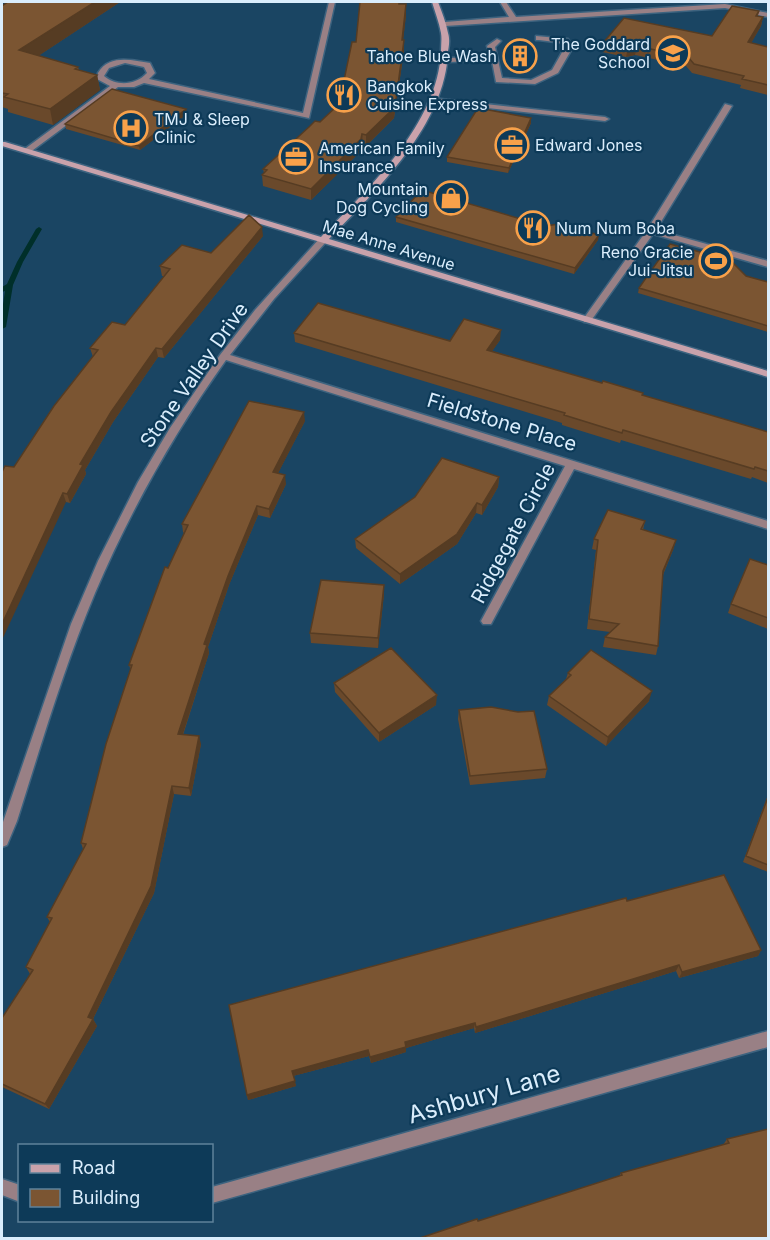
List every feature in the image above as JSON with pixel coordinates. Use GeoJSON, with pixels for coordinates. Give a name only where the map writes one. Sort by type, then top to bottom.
{"type":"FeatureCollection","features":[{"type":"Feature","properties":{"kind":"main road","name":"Stone Valley Drive"},"geometry":{"type":"LineString","coordinates":[[323,240],[374,187],[423,122],[434,100],[447,50],[445,24],[435,2]]}},
{"type":"Feature","properties":{"kind":"main road","name":"Mae Anne Avenue"},"geometry":{"type":"LineString","coordinates":[[2,144],[768,374]]}},
{"type":"Feature","properties":{"kind":"street"},"geometry":{"type":"LineString","coordinates":[[143,80],[306,116],[332,2]]}},
{"type":"Feature","properties":{"kind":"street"},"geometry":{"type":"LineString","coordinates":[[503,2],[514,19]]}},
{"type":"Feature","properties":{"kind":"street"},"geometry":{"type":"LineString","coordinates":[[445,24],[726,4],[768,15]]}},
{"type":"Feature","properties":{"kind":"street"},"geometry":{"type":"LineString","coordinates":[[494,44],[499,80],[532,82],[555,71],[568,46],[565,41],[539,38]]}},
{"type":"Feature","properties":{"kind":"street"},"geometry":{"type":"LineString","coordinates":[[445,60],[495,59]]}},
{"type":"Feature","properties":{"kind":"street"},"geometry":{"type":"LineString","coordinates":[[133,61],[147,65],[151,73],[143,80],[130,85],[116,85],[103,80],[100,76],[104,68],[116,62],[133,61]]}},
{"type":"Feature","properties":{"kind":"street"},"geometry":{"type":"LineString","coordinates":[[26,151],[116,85]]}},
{"type":"Feature","properties":{"kind":"street"},"geometry":{"type":"LineString","coordinates":[[434,100],[605,119]]}},
{"type":"Feature","properties":{"kind":"street"},"geometry":{"type":"LineString","coordinates":[[587,320],[651,231],[728,106]]}},
{"type":"Feature","properties":{"kind":"street"},"geometry":{"type":"LineString","coordinates":[[651,231],[768,264]]}},
{"type":"Feature","properties":{"kind":"street","name":"Stone Valley Drive"},"geometry":{"type":"LineString","coordinates":[[2,841],[66,654],[104,562],[147,476],[186,410],[224,356],[268,300],[323,240]]}},
{"type":"Feature","properties":{"kind":"street","name":"Fieldstone Place"},"geometry":{"type":"LineString","coordinates":[[224,356],[768,525]]}},
{"type":"Feature","properties":{"kind":"street","name":"Ridgegate Circle"},"geometry":{"type":"LineString","coordinates":[[487,621],[572,463]]}},
{"type":"Feature","properties":{"kind":"street","name":"Ashbury Lane"},"geometry":{"type":"LineString","coordinates":[[213,1195],[768,1039]]}},
{"type":"Feature","properties":{"kind":"street"},"geometry":{"type":"LineString","coordinates":[[2,1187],[18,1193]]}},
{"type":"Feature","properties":{"kind":"building"},"geometry":{"type":"Polygon","coordinates":[[[8,2],[95,2],[19,50],[78,67],[75,69],[97,75],[50,109],[4,97],[8,94],[2,93],[2,6],[8,2]]]}},
{"type":"Feature","properties":{"kind":"building"},"geometry":{"type":"Polygon","coordinates":[[[360,2],[406,4],[402,40],[404,40],[395,107],[366,135],[362,134],[361,139],[311,189],[262,175],[267,170],[263,169],[315,121],[320,122],[339,104],[352,42],[356,42],[360,2]]]}},
{"type":"Feature","properties":{"kind":"building"},"geometry":{"type":"Polygon","coordinates":[[[732,6],[759,11],[756,16],[763,17],[748,42],[768,47],[768,85],[742,79],[744,76],[694,64],[688,57],[637,46],[628,48],[603,43],[624,18],[712,36],[732,6]]]}},
{"type":"Feature","properties":{"kind":"building","name":"TMJ & Sleep Clinic"},"geometry":{"type":"Polygon","coordinates":[[[112,89],[186,109],[139,146],[65,124],[112,89]]]}},
{"type":"Feature","properties":{"kind":"building"},"geometry":{"type":"Polygon","coordinates":[[[478,108],[531,118],[509,168],[447,157],[478,108]]]}},
{"type":"Feature","properties":{"kind":"building"},"geometry":{"type":"Polygon","coordinates":[[[422,190],[545,226],[559,224],[599,235],[575,268],[396,217],[422,190]]]}},
{"type":"Feature","properties":{"kind":"building"},"geometry":{"type":"Polygon","coordinates":[[[249,215],[262,227],[162,349],[156,348],[111,412],[80,464],[83,465],[67,494],[63,493],[2,624],[2,472],[5,466],[14,467],[54,406],[98,350],[90,348],[112,322],[125,325],[170,269],[160,266],[182,245],[211,253],[249,215]]]}},
{"type":"Feature","properties":{"kind":"building"},"geometry":{"type":"Polygon","coordinates":[[[670,244],[730,260],[746,276],[768,282],[768,326],[639,288],[670,244]]]}},
{"type":"Feature","properties":{"kind":"building"},"geometry":{"type":"Polygon","coordinates":[[[318,303],[450,341],[464,319],[501,330],[487,350],[602,383],[603,381],[643,393],[642,395],[768,432],[768,471],[755,467],[754,469],[623,430],[622,433],[564,415],[565,413],[294,333],[318,303]]]}},
{"type":"Feature","properties":{"kind":"building"},"geometry":{"type":"Polygon","coordinates":[[[249,401],[304,412],[273,472],[285,475],[269,509],[257,506],[228,576],[204,644],[207,645],[178,734],[199,736],[189,788],[172,786],[151,886],[88,1017],[93,1019],[45,1104],[2,1084],[2,1018],[33,970],[26,967],[52,918],[47,917],[86,844],[81,843],[106,744],[132,665],[129,665],[165,567],[168,568],[188,525],[182,524],[249,401]]]}},
{"type":"Feature","properties":{"kind":"building"},"geometry":{"type":"Polygon","coordinates":[[[442,458],[499,477],[482,505],[477,503],[457,534],[400,574],[355,539],[415,497],[442,458]]]}},
{"type":"Feature","properties":{"kind":"building"},"geometry":{"type":"Polygon","coordinates":[[[608,510],[645,521],[641,529],[676,540],[663,571],[658,646],[605,637],[619,624],[589,619],[598,540],[594,539],[608,510]]]}},
{"type":"Feature","properties":{"kind":"building"},"geometry":{"type":"Polygon","coordinates":[[[750,559],[768,565],[768,618],[731,604],[750,559]]]}},
{"type":"Feature","properties":{"kind":"building"},"geometry":{"type":"Polygon","coordinates":[[[321,580],[384,585],[378,638],[310,633],[321,580]]]}},
{"type":"Feature","properties":{"kind":"building"},"geometry":{"type":"Polygon","coordinates":[[[391,648],[437,695],[379,733],[334,683],[391,648]]]}},
{"type":"Feature","properties":{"kind":"building"},"geometry":{"type":"Polygon","coordinates":[[[591,650],[652,691],[608,737],[549,696],[571,675],[568,673],[591,650]]]}},
{"type":"Feature","properties":{"kind":"building"},"geometry":{"type":"Polygon","coordinates":[[[491,707],[518,712],[534,711],[547,769],[470,776],[459,710],[491,707]]]}},
{"type":"Feature","properties":{"kind":"building"},"geometry":{"type":"Polygon","coordinates":[[[768,797],[768,865],[746,856],[768,797]]]}},
{"type":"Feature","properties":{"kind":"building"},"geometry":{"type":"Polygon","coordinates":[[[724,875],[761,950],[682,972],[679,965],[476,1027],[475,1023],[405,1042],[406,1047],[370,1057],[368,1050],[292,1071],[295,1081],[247,1095],[229,1005],[626,898],[627,901],[724,875]]]}},
{"type":"Feature","properties":{"kind":"building"},"geometry":{"type":"Polygon","coordinates":[[[768,1129],[768,1239],[417,1239],[622,1175],[621,1173],[729,1143],[727,1139],[768,1129]]]}},
{"type":"Feature","properties":{"kind":"waterway"},"geometry":{"type":"LineString","coordinates":[[10,285],[39,229]]}},
{"type":"Feature","properties":{"kind":"waterway"},"geometry":{"type":"LineString","coordinates":[[2,290],[10,285]]}},
{"type":"Feature","properties":{"kind":"waterway"},"geometry":{"type":"LineString","coordinates":[[2,327],[10,285]]}},
{"type":"Feature","properties":{"kind":"place","name":"The Goddard School"},"geometry":{"type":"Point","coordinates":[673,53]}},
{"type":"Feature","properties":{"kind":"place","name":"Tahoe Blue Wash"},"geometry":{"type":"Point","coordinates":[520,56]}},
{"type":"Feature","properties":{"kind":"place","name":"Bangkok Cuisine Express"},"geometry":{"type":"Point","coordinates":[344,95]}},
{"type":"Feature","properties":{"kind":"place","name":"TMJ & Sleep Clinic"},"geometry":{"type":"Point","coordinates":[131,128]}},
{"type":"Feature","properties":{"kind":"place","name":"Edward Jones"},"geometry":{"type":"Point","coordinates":[512,145]}},
{"type":"Feature","properties":{"kind":"place","name":"American Family Insurance"},"geometry":{"type":"Point","coordinates":[296,157]}},
{"type":"Feature","properties":{"kind":"place","name":"Mountain Dog Cycling"},"geometry":{"type":"Point","coordinates":[451,198]}},
{"type":"Feature","properties":{"kind":"place","name":"Num Num Boba"},"geometry":{"type":"Point","coordinates":[533,228]}},
{"type":"Feature","properties":{"kind":"place","name":"Reno Gracie Jui-Jitsu"},"geometry":{"type":"Point","coordinates":[716,261]}}]}
